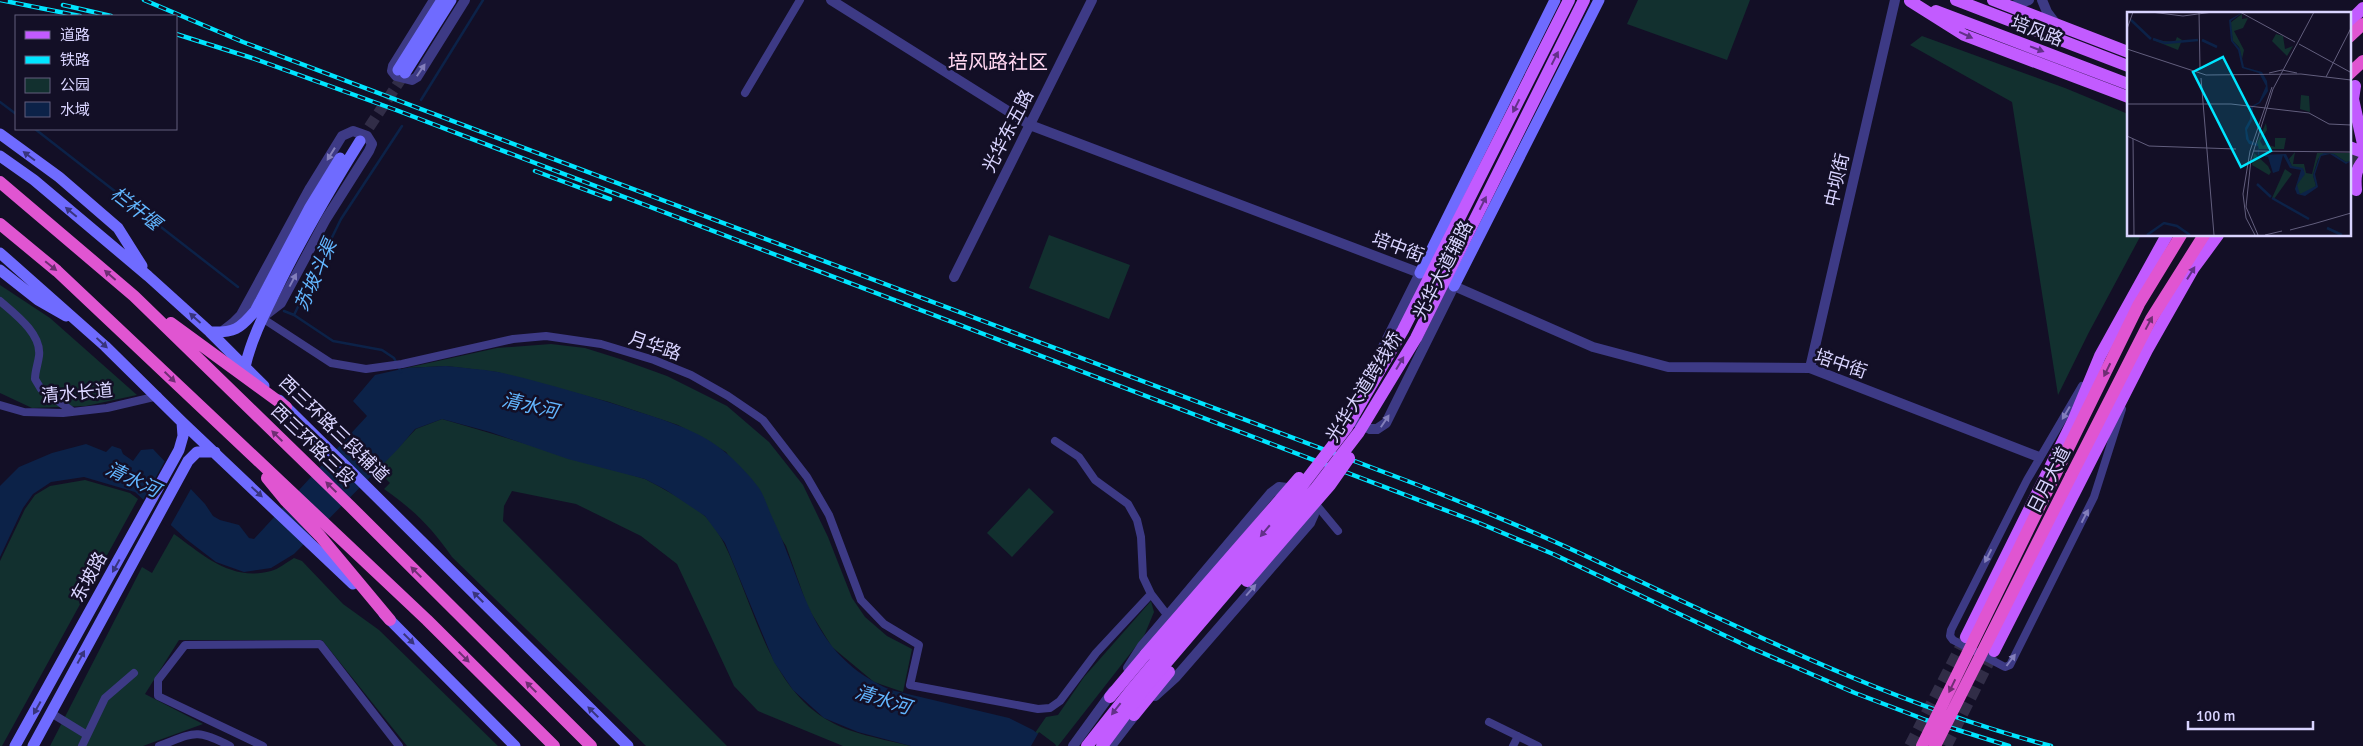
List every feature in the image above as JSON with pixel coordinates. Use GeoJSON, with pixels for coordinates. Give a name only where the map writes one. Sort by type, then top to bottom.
{"type":"FeatureCollection","features":[{"type":"Feature","properties":{"kind":"highway"},"geometry":{"type":"LineString","coordinates":[[2350,37],[2363,24]]}},
{"type":"Feature","properties":{"kind":"highway"},"geometry":{"type":"LineString","coordinates":[[2354,82],[2363,61]]}},
{"type":"Feature","properties":{"kind":"highway","name":"西三环路三段"},"geometry":{"type":"LineString","coordinates":[[0,182],[17,194],[134,296],[349,505],[590,746]]}},
{"type":"Feature","properties":{"kind":"highway"},"geometry":{"type":"LineString","coordinates":[[0,224],[57,271],[241,445],[284,500],[320,535],[428,620],[554,746]]}},
{"type":"Feature","properties":{"kind":"highway","name":"日月大道"},"geometry":{"type":"LineString","coordinates":[[1922,746],[2139,304],[2180,236]]}},
{"type":"Feature","properties":{"kind":"highway","name":"日月大道"},"geometry":{"type":"LineString","coordinates":[[1935,746],[2151,319],[2203,236]]}},
{"type":"Feature","properties":{"kind":"highway"},"geometry":{"type":"LineString","coordinates":[[134,296],[286,407]]}},
{"type":"Feature","properties":{"kind":"highway"},"geometry":{"type":"LineString","coordinates":[[320,535],[390,620]]}},
{"type":"Feature","properties":{"kind":"main road"},"geometry":{"type":"LineString","coordinates":[[442,0],[401,72],[451,0]]}},
{"type":"Feature","properties":{"kind":"main road","name":"光华大道辅路"},"geometry":{"type":"LineString","coordinates":[[1420,273],[1555,0]]}},
{"type":"Feature","properties":{"kind":"main road","name":"光华大道跨线桥"},"geometry":{"type":"LineString","coordinates":[[1087,746],[1298,490],[1347,427],[1403,330],[1569,0]]}},
{"type":"Feature","properties":{"kind":"main road","name":"光华大道跨线桥"},"geometry":{"type":"LineString","coordinates":[[1102,746],[1148,684],[1316,488],[1359,432],[1416,338],[1584,0]]}},
{"type":"Feature","properties":{"kind":"main road","name":"光华大道辅路"},"geometry":{"type":"LineString","coordinates":[[1454,286],[1598,0]]}},
{"type":"Feature","properties":{"kind":"main road","name":"培风路"},"geometry":{"type":"LineString","coordinates":[[1956,0],[2127,66]]}},
{"type":"Feature","properties":{"kind":"main road"},"geometry":{"type":"LineString","coordinates":[[1993,0],[2127,52]]}},
{"type":"Feature","properties":{"kind":"main road"},"geometry":{"type":"LineString","coordinates":[[1907,1],[1964,35],[2127,97]]}},
{"type":"Feature","properties":{"kind":"main road","name":"培风路"},"geometry":{"type":"LineString","coordinates":[[1907,1],[2127,84]]}},
{"type":"Feature","properties":{"kind":"main road"},"geometry":{"type":"LineString","coordinates":[[2350,21],[2363,8]]}},
{"type":"Feature","properties":{"kind":"main road"},"geometry":{"type":"LineString","coordinates":[[2354,82],[2353,99],[2363,144]]}},
{"type":"Feature","properties":{"kind":"main road"},"geometry":{"type":"LineString","coordinates":[[0,134],[58,177],[118,228],[148,276]]}},
{"type":"Feature","properties":{"kind":"main road"},"geometry":{"type":"LineString","coordinates":[[214,332],[233,331],[245,323],[255,311],[310,207],[357,139],[262,317],[251,342],[245,367]]}},
{"type":"Feature","properties":{"kind":"main road"},"geometry":{"type":"LineString","coordinates":[[2350,147],[2363,152]]}},
{"type":"Feature","properties":{"kind":"main road","name":"西三环路三段辅道"},"geometry":{"type":"LineString","coordinates":[[0,156],[34,180],[214,332],[245,367],[369,487],[628,746]]}},
{"type":"Feature","properties":{"kind":"main road"},"geometry":{"type":"LineString","coordinates":[[2356,191],[2355,177],[2357,168],[2363,161]]}},
{"type":"Feature","properties":{"kind":"main road"},"geometry":{"type":"LineString","coordinates":[[1966,637],[2073,421],[2100,356],[2166,236]]}},
{"type":"Feature","properties":{"kind":"main road"},"geometry":{"type":"LineString","coordinates":[[1994,650],[2133,376],[2193,269],[2217,236]]}},
{"type":"Feature","properties":{"kind":"main road"},"geometry":{"type":"LineString","coordinates":[[0,253],[82,325],[215,452],[284,500],[320,535]]}},
{"type":"Feature","properties":{"kind":"main road"},"geometry":{"type":"LineString","coordinates":[[0,270],[38,300],[82,325]]}},
{"type":"Feature","properties":{"kind":"main road"},"geometry":{"type":"LineString","coordinates":[[1134,715],[1330,484],[1353,453],[1386,386]]}},
{"type":"Feature","properties":{"kind":"main road","name":"东坡路"},"geometry":{"type":"LineString","coordinates":[[15,746],[175,457],[183,436],[182,422]]}},
{"type":"Feature","properties":{"kind":"main road"},"geometry":{"type":"LineString","coordinates":[[1110,697],[1276,502],[1347,427]]}},
{"type":"Feature","properties":{"kind":"main road"},"geometry":{"type":"LineString","coordinates":[[175,457],[188,461],[197,452],[215,452]]}},
{"type":"Feature","properties":{"kind":"main road","name":"东坡路"},"geometry":{"type":"LineString","coordinates":[[33,746],[188,461]]}},
{"type":"Feature","properties":{"kind":"main road"},"geometry":{"type":"LineString","coordinates":[[390,620],[515,746]]}},
{"type":"Feature","properties":{"kind":"street"},"geometry":{"type":"LineString","coordinates":[[434,0],[393,66],[392,72],[396,76],[412,80],[417,77],[465,0]]}},
{"type":"Feature","properties":{"kind":"street"},"geometry":{"type":"LineString","coordinates":[[745,93],[800,0]]}},
{"type":"Feature","properties":{"kind":"street","name":"培中街"},"geometry":{"type":"LineString","coordinates":[[831,0],[1030,125],[1454,286],[1593,347],[1668,368],[1810,368],[2039,457]]}},
{"type":"Feature","properties":{"kind":"street","name":"光华东五路"},"geometry":{"type":"LineString","coordinates":[[954,277],[1092,0]]}},
{"type":"Feature","properties":{"kind":"street","name":"中坝街"},"geometry":{"type":"LineString","coordinates":[[1810,368],[1895,0]]}},
{"type":"Feature","properties":{"kind":"street"},"geometry":{"type":"LineString","coordinates":[[2010,7],[2029,0]]}},
{"type":"Feature","properties":{"kind":"street"},"geometry":{"type":"LineString","coordinates":[[2042,0],[2047,12],[2058,26]]}},
{"type":"Feature","properties":{"kind":"street"},"geometry":{"type":"LineString","coordinates":[[214,332],[233,324],[240,315],[310,188],[342,136],[353,131],[367,136],[372,144],[369,152],[326,219],[281,303],[262,317]]}},
{"type":"Feature","properties":{"kind":"street","name":"光华大道辅路"},"geometry":{"type":"LineString","coordinates":[[1420,273],[1348,412],[1350,419],[1370,429],[1377,429],[1386,423],[1454,286]]}},
{"type":"Feature","properties":{"kind":"street"},"geometry":{"type":"LineString","coordinates":[[0,301],[16,315],[36,339],[39,355],[35,379],[41,389],[72,412]]}},
{"type":"Feature","properties":{"kind":"street","name":"月华路"},"geometry":{"type":"LineString","coordinates":[[262,317],[331,363],[366,369],[402,364],[513,339],[546,336],[601,344],[654,360],[691,375],[728,396],[763,420],[807,477],[829,515],[861,600],[884,624],[919,645],[910,685],[1038,709],[1050,708],[1060,701],[1096,653],[1151,594]]}},
{"type":"Feature","properties":{"kind":"street"},"geometry":{"type":"LineString","coordinates":[[2100,356],[2039,457],[1950,633],[1953,640],[2005,667],[2012,661],[2094,497],[2133,376]]}},
{"type":"Feature","properties":{"kind":"street","name":"清水长道"},"geometry":{"type":"LineString","coordinates":[[0,405],[24,412],[72,412],[107,408],[158,396]]}},
{"type":"Feature","properties":{"kind":"street"},"geometry":{"type":"LineString","coordinates":[[1055,441],[1079,458],[1095,480],[1128,504],[1137,520],[1141,537],[1142,578],[1151,594],[1168,616]]}},
{"type":"Feature","properties":{"kind":"street"},"geometry":{"type":"LineString","coordinates":[[1073,746],[1110,697],[1142,646],[1271,494],[1279,488],[1292,487],[1304,493],[1338,531]]}},
{"type":"Feature","properties":{"kind":"street"},"geometry":{"type":"LineString","coordinates":[[1116,745],[1134,715],[1176,677],[1310,523],[1314,514],[1314,502]]}},
{"type":"Feature","properties":{"kind":"street"},"geometry":{"type":"LineString","coordinates":[[263,746],[158,696],[158,680],[185,645],[320,644],[399,746]]}},
{"type":"Feature","properties":{"kind":"street"},"geometry":{"type":"LineString","coordinates":[[82,746],[105,698],[134,672]]}},
{"type":"Feature","properties":{"kind":"street"},"geometry":{"type":"LineString","coordinates":[[51,713],[87,735]]}},
{"type":"Feature","properties":{"kind":"street"},"geometry":{"type":"LineString","coordinates":[[1489,722],[1538,746]]}},
{"type":"Feature","properties":{"kind":"street"},"geometry":{"type":"LineString","coordinates":[[160,746],[194,734],[208,735],[230,746]]}},
{"type":"Feature","properties":{"kind":"street"},"geometry":{"type":"LineString","coordinates":[[1513,746],[1518,736]]}},
{"type":"Feature","properties":{"kind":"green space"},"geometry":{"type":"Polygon","coordinates":[[[1638,0],[1750,0],[1727,60],[1627,24],[1638,0]]]}},
{"type":"Feature","properties":{"kind":"green space"},"geometry":{"type":"Polygon","coordinates":[[[1922,36],[2065,88],[2127,114],[2127,236],[2140,236],[2058,395],[2012,102],[1910,45],[1922,36]]]}},
{"type":"Feature","properties":{"kind":"green space"},"geometry":{"type":"Polygon","coordinates":[[[1049,235],[1130,265],[1109,319],[1029,288],[1049,235]]]}},
{"type":"Feature","properties":{"kind":"green space"},"geometry":{"type":"Polygon","coordinates":[[[0,285],[50,318],[137,395],[86,406],[32,408],[0,393],[0,285]]]}},
{"type":"Feature","properties":{"kind":"green space"},"geometry":{"type":"Polygon","coordinates":[[[551,344],[585,348],[667,376],[727,406],[769,442],[803,485],[828,537],[852,598],[865,617],[887,636],[912,649],[903,692],[874,682],[832,647],[808,608],[786,546],[726,452],[678,425],[609,402],[497,372],[446,366],[406,368],[497,348],[551,344]]]}},
{"type":"Feature","properties":{"kind":"green space"},"geometry":{"type":"Polygon","coordinates":[[[442,419],[645,479],[694,507],[711,523],[724,544],[770,653],[780,672],[807,705],[824,718],[844,728],[911,746],[843,746],[758,711],[734,686],[677,564],[641,536],[576,504],[512,491],[504,506],[503,521],[727,746],[646,746],[452,557],[421,520],[384,489],[390,483],[377,470],[416,429],[442,419]]]}},
{"type":"Feature","properties":{"kind":"green space"},"geometry":{"type":"Polygon","coordinates":[[[85,480],[130,493],[138,499],[2,746],[0,746],[0,561],[25,509],[35,495],[50,486],[85,480]]]}},
{"type":"Feature","properties":{"kind":"green space"},"geometry":{"type":"Polygon","coordinates":[[[1029,488],[1054,512],[1012,557],[987,533],[1029,488]]]}},
{"type":"Feature","properties":{"kind":"green space"},"geometry":{"type":"Polygon","coordinates":[[[174,534],[207,558],[231,570],[243,573],[271,571],[294,558],[302,561],[343,604],[379,630],[498,746],[407,746],[322,640],[179,640],[145,694],[203,724],[143,746],[50,746],[142,567],[152,573],[174,534]]]}},
{"type":"Feature","properties":{"kind":"green space"},"geometry":{"type":"Polygon","coordinates":[[[1151,601],[1154,612],[1144,636],[1058,746],[1026,746],[1046,717],[1058,715],[1084,677],[1151,601]]]}},
{"type":"Feature","properties":{"kind":"water","name":"清水河"},"geometry":{"type":"Polygon","coordinates":[[[446,366],[498,372],[532,380],[669,422],[715,444],[738,464],[759,488],[814,618],[827,639],[843,658],[864,675],[891,690],[1009,718],[1033,730],[1054,746],[911,746],[858,732],[824,718],[793,690],[774,662],[725,543],[705,516],[666,490],[645,479],[568,459],[490,432],[442,419],[415,429],[398,449],[294,554],[271,568],[244,572],[216,562],[186,539],[135,492],[84,477],[51,482],[33,494],[23,508],[0,557],[0,486],[19,467],[52,453],[86,444],[106,452],[112,446],[121,449],[123,454],[133,461],[141,450],[153,449],[205,504],[213,516],[239,525],[249,538],[254,539],[367,416],[353,401],[375,375],[406,368],[446,366]]]}},
{"type":"Feature","properties":{"kind":"pier"},"geometry":{"type":"Polygon","coordinates":[[[166,459],[192,487],[169,528],[142,502],[166,459]]]}},
{"type":"Feature","properties":{"kind":"pier"},"geometry":{"type":"Polygon","coordinates":[[[1039,732],[1055,744],[1056,746],[1031,746],[1039,732]]]}},
{"type":"Feature","properties":{"kind":"waterway","name":"苏坡斗渠"},"geometry":{"type":"LineString","coordinates":[[421,100],[483,0]]}},
{"type":"Feature","properties":{"kind":"waterway","name":"栏杆堰"},"geometry":{"type":"LineString","coordinates":[[0,102],[15,113]]}},
{"type":"Feature","properties":{"kind":"waterway","name":"苏坡斗渠"},"geometry":{"type":"LineString","coordinates":[[401,372],[394,358],[382,350],[333,341],[294,315],[341,219],[402,126]]}},
{"type":"Feature","properties":{"kind":"waterway","name":"栏杆堰"},"geometry":{"type":"LineString","coordinates":[[36,130],[238,287]]}},
{"type":"Feature","properties":{"kind":"waterway","name":"栏杆堰"},"geometry":{"type":"LineString","coordinates":[[284,311],[294,315]]}},
{"type":"Feature","properties":{"kind":"tunnel"},"geometry":{"type":"LineString","coordinates":[[360,141],[405,73]]}},
{"type":"Feature","properties":{"kind":"tunnel"},"geometry":{"type":"LineString","coordinates":[[2350,158],[2363,165]]}},
{"type":"Feature","properties":{"kind":"tunnel"},"geometry":{"type":"LineString","coordinates":[[1910,746],[1966,637]]}},
{"type":"Feature","properties":{"kind":"tunnel"},"geometry":{"type":"LineString","coordinates":[[1946,746],[1994,651]]}},
{"type":"Feature","properties":{"kind":"railway"},"geometry":{"type":"LineString","coordinates":[[0,0],[75,15]]}},
{"type":"Feature","properties":{"kind":"railway"},"geometry":{"type":"LineString","coordinates":[[144,0],[243,42],[1418,485],[1555,542],[1750,633],[1868,684],[1989,728],[2051,746]]}},
{"type":"Feature","properties":{"kind":"railway"},"geometry":{"type":"LineString","coordinates":[[63,5],[107,15]]}},
{"type":"Feature","properties":{"kind":"railway"},"geometry":{"type":"LineString","coordinates":[[178,35],[252,58],[396,110],[1479,523],[1553,554],[1749,647],[1855,693],[1926,720],[2009,746]]}},
{"type":"Feature","properties":{"kind":"railway"},"geometry":{"type":"LineString","coordinates":[[535,171],[610,199]]}},
{"type":"Feature","properties":{"kind":"district","name":"培风路社区"},"geometry":{"type":"Point","coordinates":[998,62]}}]}
